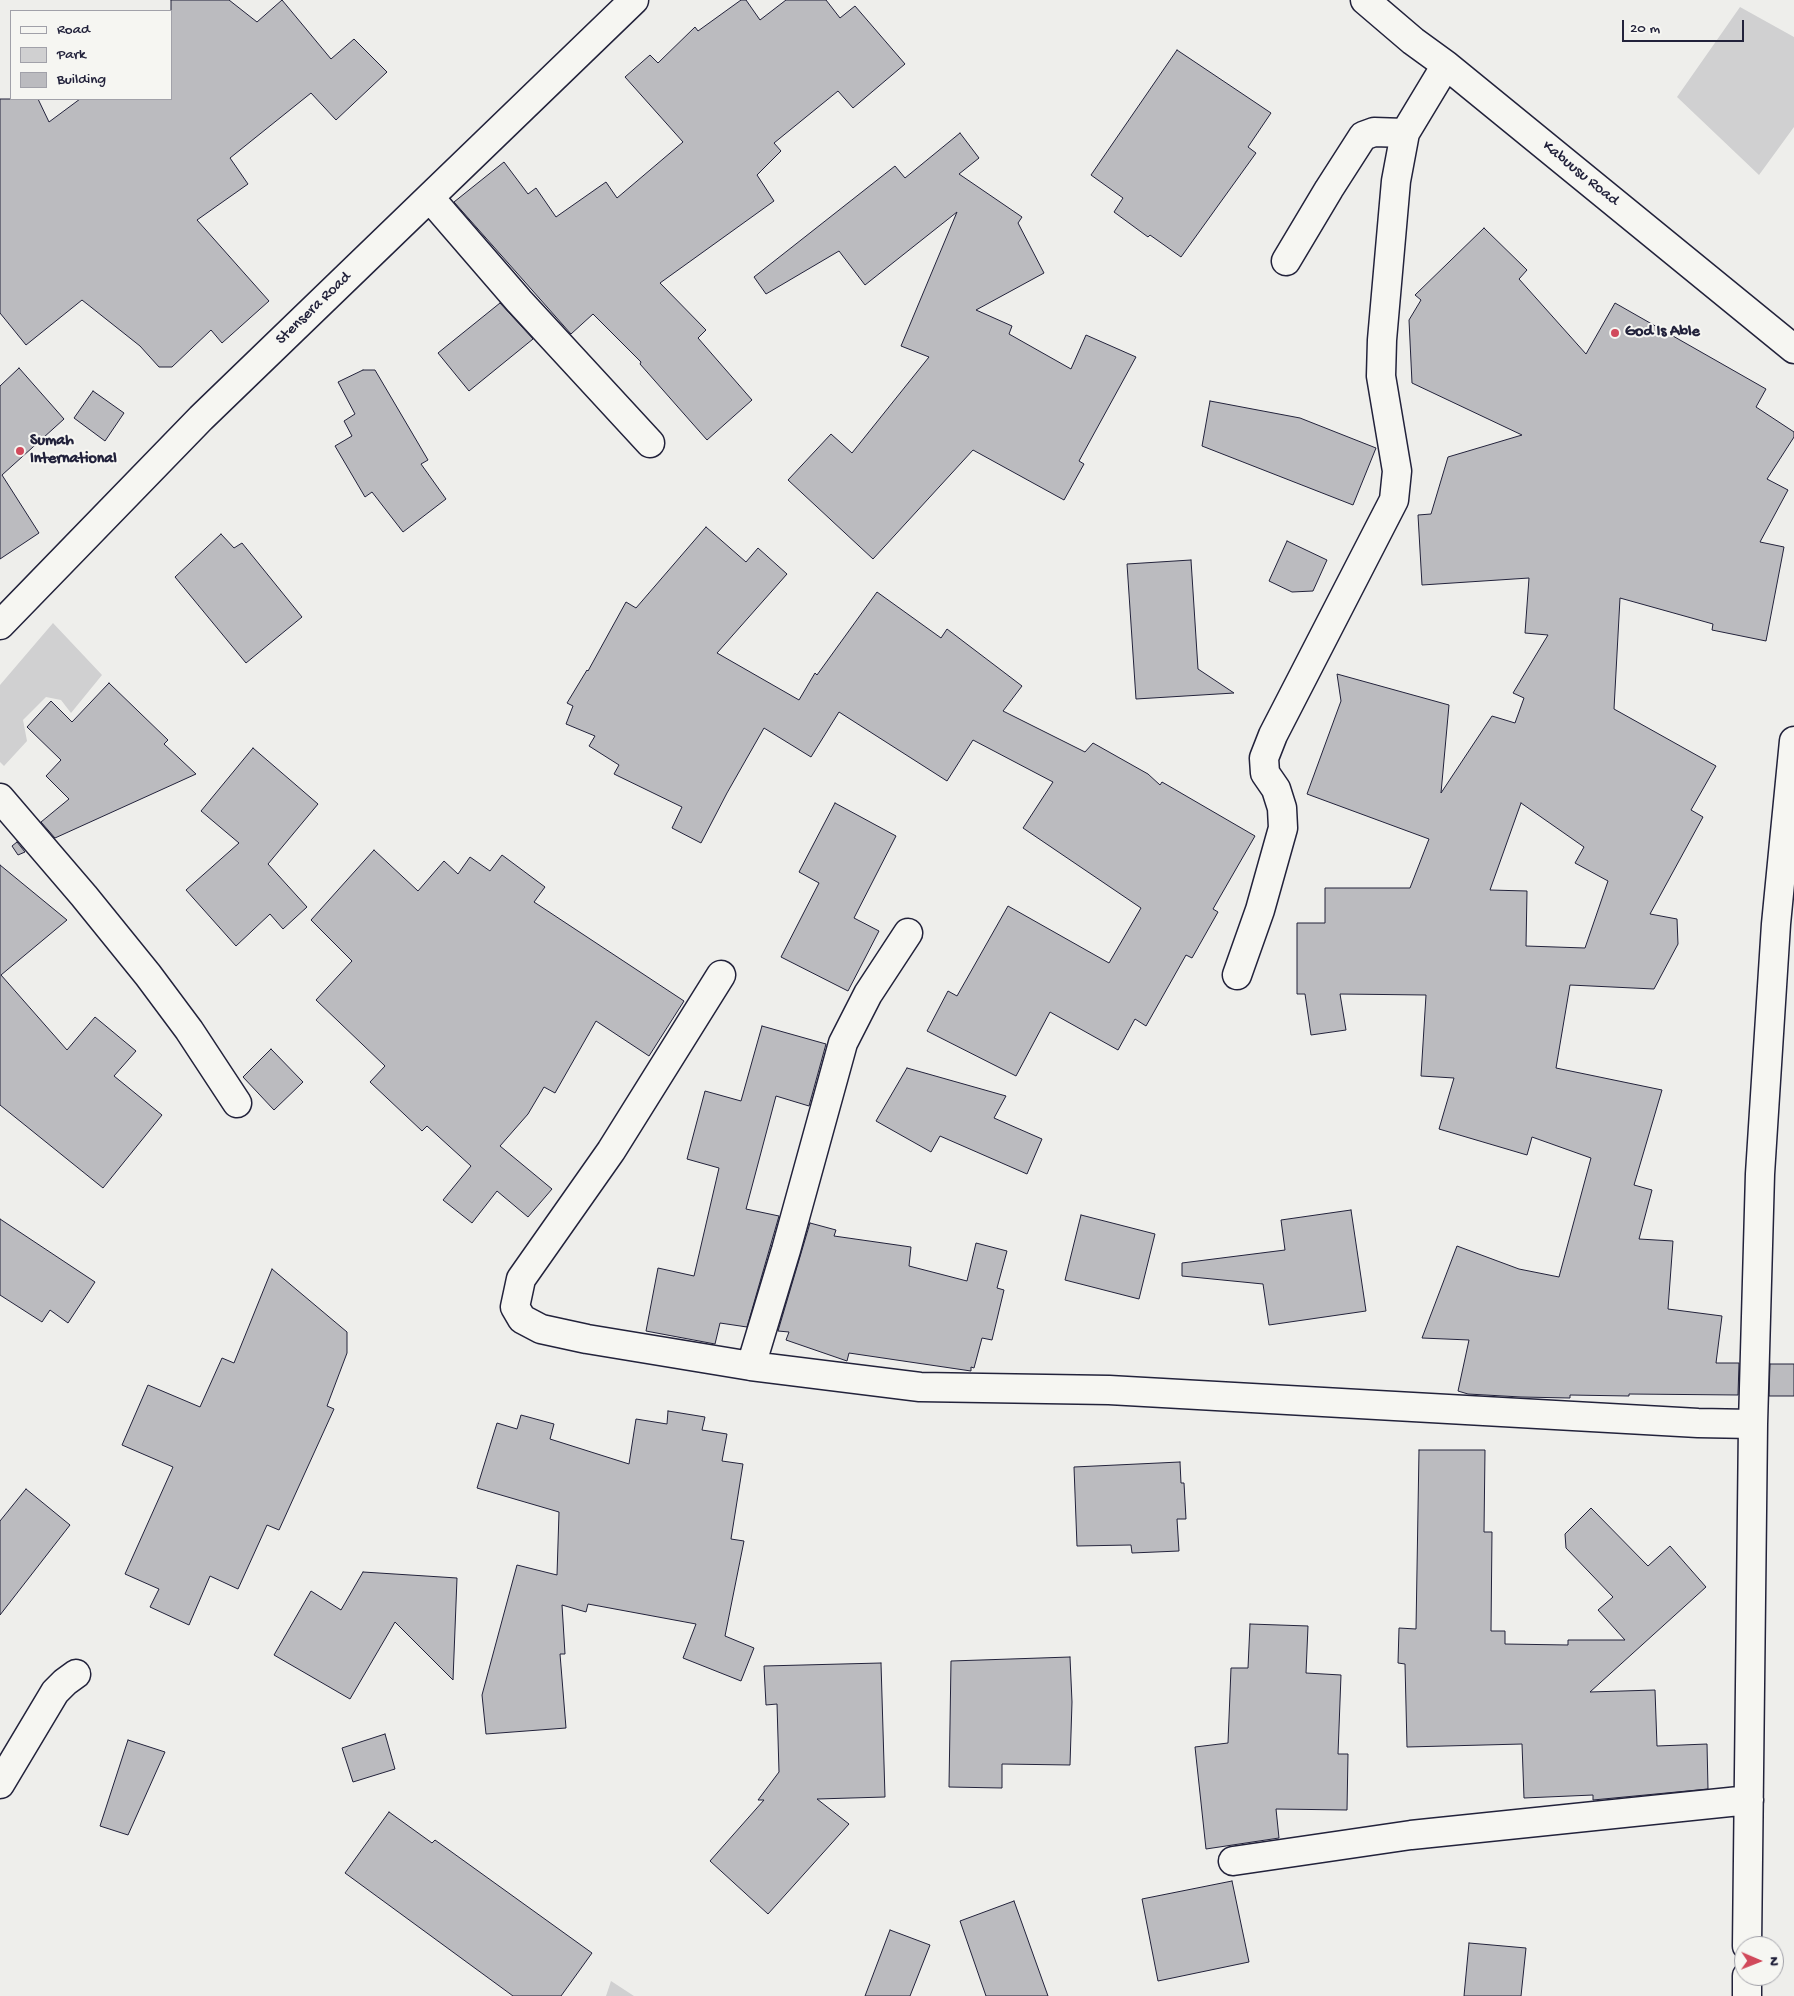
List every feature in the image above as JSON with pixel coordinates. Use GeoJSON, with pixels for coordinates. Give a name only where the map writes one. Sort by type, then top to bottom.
{"type":"FeatureCollection","features":[{"type":"Feature","properties":{"kind":"street","name":"Stensera Road"},"geometry":{"type":"LineString","coordinates":[[0,625],[201,418],[634,0]]}},
{"type":"Feature","properties":{"kind":"street","name":"Kabuusu Road"},"geometry":{"type":"LineString","coordinates":[[1365,0],[1413,41],[1446,65],[1794,349]]}},
{"type":"Feature","properties":{"kind":"street"},"geometry":{"type":"LineString","coordinates":[[1238,975],[1260,910],[1283,828],[1282,808],[1276,789],[1265,774],[1264,758],[1273,735],[1394,500],[1398,471],[1381,376],[1382,340],[1396,181],[1405,133],[1446,65]]}},
{"type":"Feature","properties":{"kind":"street"},"geometry":{"type":"LineString","coordinates":[[1286,262],[1364,136],[1374,132],[1405,133]]}},
{"type":"Feature","properties":{"kind":"street"},"geometry":{"type":"LineString","coordinates":[[430,198],[520,301],[650,443]]}},
{"type":"Feature","properties":{"kind":"street"},"geometry":{"type":"LineString","coordinates":[[1747,1936],[1753,1424],[1760,1174],[1776,924],[1794,741]]}},
{"type":"Feature","properties":{"kind":"street"},"geometry":{"type":"LineString","coordinates":[[0,798],[84,896],[148,975],[189,1030],[238,1104]]}},
{"type":"Feature","properties":{"kind":"street"},"geometry":{"type":"LineString","coordinates":[[751,1366],[786,1250],[843,1043],[868,994],[908,933]]}},
{"type":"Feature","properties":{"kind":"street"},"geometry":{"type":"LineString","coordinates":[[721,975],[611,1152],[521,1279],[515,1307],[522,1319],[541,1329],[596,1341],[751,1366],[920,1387],[1109,1390],[1698,1423],[1753,1424]]}},
{"type":"Feature","properties":{"kind":"street"},"geometry":{"type":"LineString","coordinates":[[0,1784],[55,1692],[76,1674]]}},
{"type":"Feature","properties":{"kind":"street"},"geometry":{"type":"LineString","coordinates":[[1234,1861],[1412,1835],[1749,1800]]}},
{"type":"Feature","properties":{"kind":"green space"},"geometry":{"type":"Polygon","coordinates":[[[1740,7],[1794,37],[1794,127],[1759,175],[1677,97],[1740,7]]]}},
{"type":"Feature","properties":{"kind":"green space"},"geometry":{"type":"Polygon","coordinates":[[[53,623],[102,675],[71,713],[61,700],[46,697],[23,720],[27,741],[4,766],[0,762],[0,685],[53,623]]]}},
{"type":"Feature","properties":{"kind":"green space"},"geometry":{"type":"Polygon","coordinates":[[[611,1981],[634,1996],[606,1996],[611,1981]]]}},
{"type":"Feature","properties":{"kind":"building"},"geometry":{"type":"Polygon","coordinates":[[[171,0],[229,0],[257,22],[282,0],[331,59],[354,39],[387,72],[336,120],[311,93],[230,158],[248,184],[197,220],[269,301],[222,343],[211,330],[172,367],[159,367],[140,346],[82,300],[26,345],[0,313],[0,99],[38,100],[49,122],[79,100],[172,100],[171,0]]]}},
{"type":"Feature","properties":{"kind":"building"},"geometry":{"type":"Polygon","coordinates":[[[741,0],[746,0],[760,20],[786,0],[826,0],[840,18],[855,6],[905,64],[853,108],[838,91],[774,143],[781,151],[757,175],[774,201],[660,283],[706,330],[698,338],[752,400],[707,440],[640,364],[641,362],[593,314],[571,334],[454,202],[504,162],[528,194],[536,188],[556,217],[606,182],[617,198],[683,142],[625,77],[650,55],[658,63],[695,27],[698,31],[741,0]]]}},
{"type":"Feature","properties":{"kind":"building"},"geometry":{"type":"Polygon","coordinates":[[[1177,50],[1271,113],[1248,147],[1256,153],[1181,257],[1150,235],[1148,237],[1114,212],[1123,198],[1091,175],[1177,50]]]}},
{"type":"Feature","properties":{"kind":"building"},"geometry":{"type":"Polygon","coordinates":[[[960,133],[979,158],[959,174],[1022,217],[1018,223],[1044,273],[976,310],[1012,326],[1009,334],[1071,369],[1086,335],[1136,357],[1079,461],[1084,464],[1064,500],[973,450],[873,559],[788,480],[831,434],[852,453],[929,357],[901,346],[957,212],[865,285],[839,251],[766,294],[754,277],[895,166],[905,178],[960,133]]]}},
{"type":"Feature","properties":{"kind":"building"},"geometry":{"type":"Polygon","coordinates":[[[1484,228],[1527,270],[1519,279],[1586,354],[1615,303],[1766,389],[1756,407],[1794,432],[1794,437],[1767,479],[1788,490],[1760,542],[1784,547],[1766,641],[1712,630],[1713,624],[1620,598],[1614,709],[1716,766],[1691,810],[1703,817],[1650,914],[1677,919],[1678,944],[1654,989],[1570,985],[1556,1068],[1662,1090],[1634,1185],[1652,1190],[1639,1239],[1673,1241],[1668,1309],[1722,1316],[1716,1363],[1739,1363],[1738,1395],[1570,1395],[1570,1398],[1468,1394],[1458,1391],[1469,1340],[1422,1338],[1457,1246],[1519,1269],[1559,1277],[1591,1158],[1532,1137],[1527,1155],[1439,1129],[1454,1078],[1421,1076],[1426,995],[1340,994],[1346,1030],[1311,1035],[1305,994],[1297,994],[1297,923],[1325,923],[1325,888],[1410,888],[1429,839],[1307,794],[1341,701],[1337,674],[1449,705],[1441,793],[1492,716],[1515,723],[1524,698],[1513,693],[1548,635],[1525,633],[1529,578],[1422,585],[1418,515],[1431,514],[1448,457],[1522,435],[1412,383],[1409,320],[1421,300],[1415,295],[1484,228]],[[1521,803],[1490,890],[1527,891],[1526,946],[1585,948],[1608,881],[1575,863],[1584,847],[1521,803]]]}},
{"type":"Feature","properties":{"kind":"building"},"geometry":{"type":"Polygon","coordinates":[[[500,303],[533,339],[469,391],[438,353],[500,303]]]}},
{"type":"Feature","properties":{"kind":"building"},"geometry":{"type":"Polygon","coordinates":[[[19,368],[64,419],[2,475],[39,533],[0,559],[0,386],[19,368]]]}},
{"type":"Feature","properties":{"kind":"building"},"geometry":{"type":"Polygon","coordinates":[[[363,370],[375,370],[428,460],[421,464],[446,499],[403,532],[372,492],[365,497],[335,446],[352,436],[344,421],[355,414],[338,382],[363,370]]]}},
{"type":"Feature","properties":{"kind":"building"},"geometry":{"type":"Polygon","coordinates":[[[93,391],[124,413],[105,441],[74,418],[93,391]]]}},
{"type":"Feature","properties":{"kind":"building"},"geometry":{"type":"Polygon","coordinates":[[[1210,401],[1300,418],[1376,448],[1353,505],[1202,446],[1210,401]]]}},
{"type":"Feature","properties":{"kind":"building"},"geometry":{"type":"Polygon","coordinates":[[[706,527],[746,562],[758,548],[787,574],[717,653],[799,700],[815,673],[817,675],[877,592],[941,638],[947,629],[1022,686],[1003,711],[1085,752],[1093,743],[1148,774],[1160,785],[1162,782],[1255,836],[1213,909],[1218,912],[1192,958],[1186,955],[1146,1026],[1135,1019],[1118,1050],[1050,1012],[1016,1076],[927,1031],[948,991],[957,996],[1008,906],[1109,963],[1141,908],[1023,828],[1053,782],[973,740],[947,781],[839,712],[811,757],[764,728],[701,843],[672,828],[682,807],[614,774],[619,765],[589,746],[595,736],[566,724],[573,706],[567,703],[588,671],[626,602],[636,608],[706,527]]]}},
{"type":"Feature","properties":{"kind":"building"},"geometry":{"type":"Polygon","coordinates":[[[221,534],[234,548],[242,543],[302,617],[246,663],[175,577],[221,534]]]}},
{"type":"Feature","properties":{"kind":"building"},"geometry":{"type":"Polygon","coordinates":[[[1287,541],[1327,560],[1313,591],[1292,592],[1269,581],[1287,541]]]}},
{"type":"Feature","properties":{"kind":"building"},"geometry":{"type":"Polygon","coordinates":[[[1191,560],[1198,669],[1234,693],[1136,699],[1127,564],[1191,560]]]}},
{"type":"Feature","properties":{"kind":"building"},"geometry":{"type":"Polygon","coordinates":[[[109,683],[168,740],[164,744],[196,774],[55,838],[41,822],[69,799],[46,776],[61,760],[27,727],[51,701],[72,722],[109,683]]]}},
{"type":"Feature","properties":{"kind":"building"},"geometry":{"type":"Polygon","coordinates":[[[253,748],[318,804],[268,864],[307,907],[283,929],[270,914],[236,946],[186,890],[239,843],[201,811],[253,748]]]}},
{"type":"Feature","properties":{"kind":"building"},"geometry":{"type":"Polygon","coordinates":[[[835,803],[896,836],[854,918],[879,931],[848,991],[781,957],[819,883],[799,872],[835,803]]]}},
{"type":"Feature","properties":{"kind":"building"},"geometry":{"type":"Polygon","coordinates":[[[17,842],[25,852],[18,855],[12,846],[17,842]]]}},
{"type":"Feature","properties":{"kind":"building"},"geometry":{"type":"Polygon","coordinates":[[[374,850],[418,891],[444,861],[458,874],[470,857],[490,871],[502,855],[545,887],[534,902],[684,1001],[649,1056],[596,1021],[555,1093],[544,1087],[528,1114],[500,1146],[552,1189],[528,1217],[497,1191],[472,1223],[443,1200],[471,1166],[427,1126],[422,1131],[370,1082],[385,1066],[316,1000],[352,961],[311,920],[374,850]]]}},
{"type":"Feature","properties":{"kind":"building"},"geometry":{"type":"Polygon","coordinates":[[[0,865],[67,920],[1,975],[67,1050],[95,1017],[136,1051],[114,1076],[162,1115],[103,1188],[0,1105],[0,865]]]}},
{"type":"Feature","properties":{"kind":"building"},"geometry":{"type":"Polygon","coordinates":[[[762,1026],[826,1044],[809,1106],[776,1096],[746,1209],[779,1216],[747,1327],[720,1323],[715,1344],[646,1331],[658,1268],[694,1276],[719,1168],[687,1159],[705,1091],[741,1101],[762,1026]]]}},
{"type":"Feature","properties":{"kind":"building"},"geometry":{"type":"Polygon","coordinates":[[[271,1049],[303,1082],[274,1110],[243,1077],[271,1049]]]}},
{"type":"Feature","properties":{"kind":"building"},"geometry":{"type":"Polygon","coordinates":[[[907,1068],[1006,1096],[994,1118],[1042,1139],[1027,1174],[940,1136],[931,1152],[876,1121],[907,1068]]]}},
{"type":"Feature","properties":{"kind":"building"},"geometry":{"type":"Polygon","coordinates":[[[1351,1210],[1366,1311],[1269,1325],[1263,1284],[1182,1276],[1182,1263],[1285,1250],[1281,1220],[1351,1210]]]}},
{"type":"Feature","properties":{"kind":"building"},"geometry":{"type":"Polygon","coordinates":[[[1081,1215],[1155,1234],[1139,1299],[1065,1280],[1081,1215]]]}},
{"type":"Feature","properties":{"kind":"building"},"geometry":{"type":"Polygon","coordinates":[[[0,1219],[95,1282],[68,1323],[50,1310],[42,1322],[0,1295],[0,1219]]]}},
{"type":"Feature","properties":{"kind":"building"},"geometry":{"type":"Polygon","coordinates":[[[810,1223],[836,1230],[834,1236],[911,1247],[909,1266],[967,1281],[976,1243],[1007,1251],[997,1288],[1004,1290],[992,1340],[982,1338],[974,1368],[971,1367],[971,1371],[849,1353],[847,1361],[786,1340],[789,1332],[778,1331],[810,1223]]]}},
{"type":"Feature","properties":{"kind":"building"},"geometry":{"type":"Polygon","coordinates":[[[272,1269],[347,1332],[347,1353],[327,1406],[334,1409],[279,1530],[267,1525],[238,1589],[210,1576],[189,1625],[150,1607],[159,1589],[125,1574],[173,1467],[122,1445],[148,1385],[200,1407],[222,1358],[234,1363],[272,1269]]]}},
{"type":"Feature","properties":{"kind":"building"},"geometry":{"type":"Polygon","coordinates":[[[1770,1364],[1794,1364],[1794,1396],[1769,1396],[1770,1364]]]}},
{"type":"Feature","properties":{"kind":"building"},"geometry":{"type":"Polygon","coordinates":[[[668,1411],[705,1417],[702,1430],[727,1434],[722,1461],[743,1464],[731,1539],[744,1541],[725,1636],[754,1648],[741,1681],[683,1658],[696,1624],[588,1604],[586,1612],[562,1605],[565,1654],[560,1654],[566,1728],[486,1734],[482,1695],[517,1565],[557,1575],[559,1512],[477,1488],[497,1423],[517,1429],[521,1415],[554,1424],[550,1439],[629,1464],[636,1419],[667,1424],[668,1411]]]}},
{"type":"Feature","properties":{"kind":"building"},"geometry":{"type":"Polygon","coordinates":[[[1419,1450],[1485,1450],[1484,1532],[1492,1532],[1491,1631],[1505,1631],[1505,1644],[1568,1645],[1568,1640],[1625,1640],[1598,1610],[1613,1597],[1566,1548],[1565,1534],[1591,1508],[1648,1566],[1670,1546],[1706,1587],[1590,1692],[1655,1690],[1657,1746],[1707,1744],[1708,1789],[1593,1800],[1593,1795],[1524,1798],[1522,1744],[1407,1747],[1405,1664],[1398,1663],[1399,1628],[1416,1629],[1419,1450]]]}},
{"type":"Feature","properties":{"kind":"building"},"geometry":{"type":"Polygon","coordinates":[[[1180,1462],[1181,1483],[1184,1483],[1186,1519],[1177,1519],[1179,1551],[1132,1553],[1131,1545],[1077,1546],[1074,1467],[1180,1462]]]}},
{"type":"Feature","properties":{"kind":"building"},"geometry":{"type":"Polygon","coordinates":[[[26,1489],[70,1525],[0,1615],[0,1521],[26,1489]]]}},
{"type":"Feature","properties":{"kind":"building"},"geometry":{"type":"Polygon","coordinates":[[[363,1572],[457,1578],[453,1680],[395,1622],[350,1699],[274,1655],[311,1591],[341,1610],[363,1572]]]}},
{"type":"Feature","properties":{"kind":"building"},"geometry":{"type":"Polygon","coordinates":[[[1250,1624],[1308,1626],[1306,1673],[1341,1675],[1338,1754],[1348,1754],[1347,1810],[1276,1809],[1279,1838],[1206,1849],[1195,1747],[1228,1743],[1231,1668],[1248,1668],[1250,1624]]]}},
{"type":"Feature","properties":{"kind":"building"},"geometry":{"type":"Polygon","coordinates":[[[1070,1657],[1072,1702],[1070,1765],[1002,1764],[1002,1788],[949,1787],[951,1661],[1070,1657]]]}},
{"type":"Feature","properties":{"kind":"building"},"geometry":{"type":"Polygon","coordinates":[[[881,1663],[885,1797],[817,1799],[849,1824],[768,1914],[710,1861],[764,1800],[758,1800],[779,1772],[777,1704],[766,1705],[764,1666],[881,1663]]]}},
{"type":"Feature","properties":{"kind":"building"},"geometry":{"type":"Polygon","coordinates":[[[385,1734],[395,1769],[353,1782],[342,1748],[385,1734]]]}},
{"type":"Feature","properties":{"kind":"building"},"geometry":{"type":"Polygon","coordinates":[[[128,1740],[165,1752],[128,1835],[100,1826],[128,1740]]]}},
{"type":"Feature","properties":{"kind":"building"},"geometry":{"type":"Polygon","coordinates":[[[389,1812],[432,1843],[435,1840],[592,1953],[561,1996],[513,1996],[345,1873],[389,1812]]]}},
{"type":"Feature","properties":{"kind":"building"},"geometry":{"type":"Polygon","coordinates":[[[1232,1881],[1249,1962],[1158,1981],[1142,1899],[1232,1881]]]}},
{"type":"Feature","properties":{"kind":"building"},"geometry":{"type":"Polygon","coordinates":[[[1014,1901],[1048,1996],[986,1996],[960,1921],[1014,1901]]]}},
{"type":"Feature","properties":{"kind":"building"},"geometry":{"type":"Polygon","coordinates":[[[890,1930],[930,1945],[910,1996],[865,1996],[890,1930]]]}},
{"type":"Feature","properties":{"kind":"building"},"geometry":{"type":"Polygon","coordinates":[[[1469,1943],[1526,1948],[1521,1996],[1464,1996],[1469,1943]]]}},
{"type":"Feature","properties":{"kind":"place","name":"God Is Able"},"geometry":{"type":"Point","coordinates":[1615,333]}},
{"type":"Feature","properties":{"kind":"place","name":"Sumah International"},"geometry":{"type":"Point","coordinates":[20,451]}}]}
